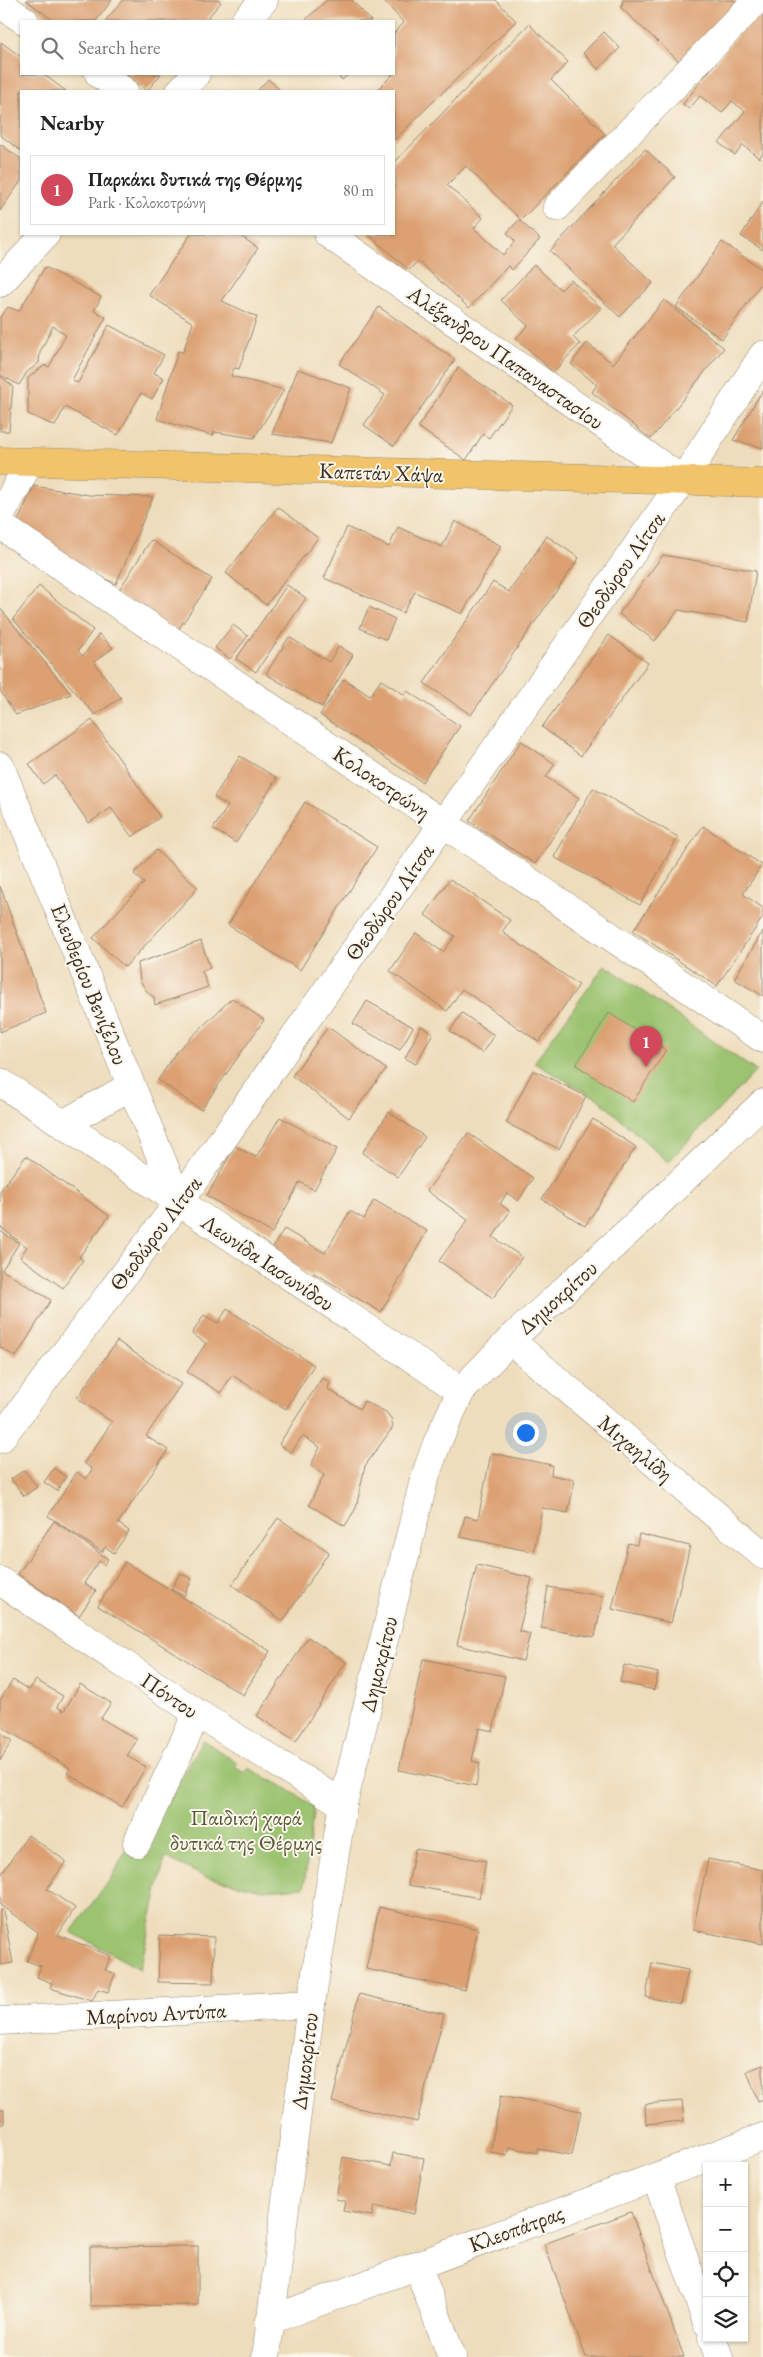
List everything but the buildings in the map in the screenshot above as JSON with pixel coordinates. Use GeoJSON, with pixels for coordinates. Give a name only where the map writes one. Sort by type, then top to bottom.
{"type":"FeatureCollection","features":[{"type":"Feature","properties":{"kind":"main road","name":"Καπετάν Χάψα"},"geometry":{"type":"LineString","coordinates":[[0,461],[763,482]]}},
{"type":"Feature","properties":{"kind":"street"},"geometry":{"type":"LineString","coordinates":[[246,20],[264,0]]}},
{"type":"Feature","properties":{"kind":"street"},"geometry":{"type":"LineString","coordinates":[[558,207],[757,0]]}},
{"type":"Feature","properties":{"kind":"street"},"geometry":{"type":"LineString","coordinates":[[0,4],[24,20]]}},
{"type":"Feature","properties":{"kind":"street"},"geometry":{"type":"LineString","coordinates":[[100,75],[123,90]]}},
{"type":"Feature","properties":{"kind":"street"},"geometry":{"type":"LineString","coordinates":[[181,90],[195,75]]}},
{"type":"Feature","properties":{"kind":"street"},"geometry":{"type":"LineString","coordinates":[[0,283],[45,235]]}},
{"type":"Feature","properties":{"kind":"street","name":"Αλέξανδρου Παπαναστασίου"},"geometry":{"type":"LineString","coordinates":[[329,235],[683,480]]}},
{"type":"Feature","properties":{"kind":"street","name":"Θεοδώρου Λίτσα"},"geometry":{"type":"LineString","coordinates":[[0,1439],[179,1202],[683,480],[763,356]]}},
{"type":"Feature","properties":{"kind":"street"},"geometry":{"type":"LineString","coordinates":[[0,517],[29,463]]}},
{"type":"Feature","properties":{"kind":"street","name":"Κολοκοτρώνη"},"geometry":{"type":"LineString","coordinates":[[0,525],[763,1039]]}},
{"type":"Feature","properties":{"kind":"street","name":"Ελευθερίου Βενιζέλου"},"geometry":{"type":"LineString","coordinates":[[0,766],[179,1202]]}},
{"type":"Feature","properties":{"kind":"street","name":"Λεωνίδα Ιασωνίδου"},"geometry":{"type":"LineString","coordinates":[[0,1082],[461,1391]]}},
{"type":"Feature","properties":{"kind":"street"},"geometry":{"type":"LineString","coordinates":[[63,1124],[132,1086]]}},
{"type":"Feature","properties":{"kind":"street","name":"Δημοκρίτου"},"geometry":{"type":"LineString","coordinates":[[266,2357],[311,2004],[343,1804],[429,1463],[461,1391],[510,1340],[642,1220],[763,1103]]}},
{"type":"Feature","properties":{"kind":"street","name":"Μιχαηλίδη"},"geometry":{"type":"LineString","coordinates":[[510,1340],[763,1555]]}},
{"type":"Feature","properties":{"kind":"street","name":"Πόντου"},"geometry":{"type":"LineString","coordinates":[[0,1581],[197,1713],[343,1804]]}},
{"type":"Feature","properties":{"kind":"street"},"geometry":{"type":"LineString","coordinates":[[137,1843],[197,1713]]}},
{"type":"Feature","properties":{"kind":"street","name":"Μαρίνου Αντύπα"},"geometry":{"type":"LineString","coordinates":[[0,2021],[311,2004]]}},
{"type":"Feature","properties":{"kind":"street","name":"Κλεοπάτρας"},"geometry":{"type":"LineString","coordinates":[[270,2320],[763,2137]]}},
{"type":"Feature","properties":{"kind":"street"},"geometry":{"type":"LineString","coordinates":[[656,2176],[703,2311]]}},
{"type":"Feature","properties":{"kind":"street"},"geometry":{"type":"LineString","coordinates":[[417,2265],[452,2357]]}},
{"type":"Feature","properties":{"kind":"street"},"geometry":{"type":"LineString","coordinates":[[713,2342],[718,2357]]}},
{"type":"Feature","properties":{"kind":"green space"},"geometry":{"type":"Polygon","coordinates":[[[605,965],[756,1071],[668,1162],[597,1098],[534,1063],[605,965]]]}},
{"type":"Feature","properties":{"kind":"green space","name":"Παιδική χαρά δυτικά της Θέρμης"},"geometry":{"type":"Polygon","coordinates":[[[203,1740],[237,1763],[235,1767],[244,1773],[248,1768],[314,1806],[304,1887],[263,1890],[205,1877],[165,1857],[140,1969],[71,1932],[114,1874],[131,1840],[142,1845],[203,1740]]]}},
{"type":"Feature","properties":{"kind":"place","name":"Παρκάκι δυτικά της Θέρμης"},"geometry":{"type":"Point","coordinates":[646,1067]}}]}
